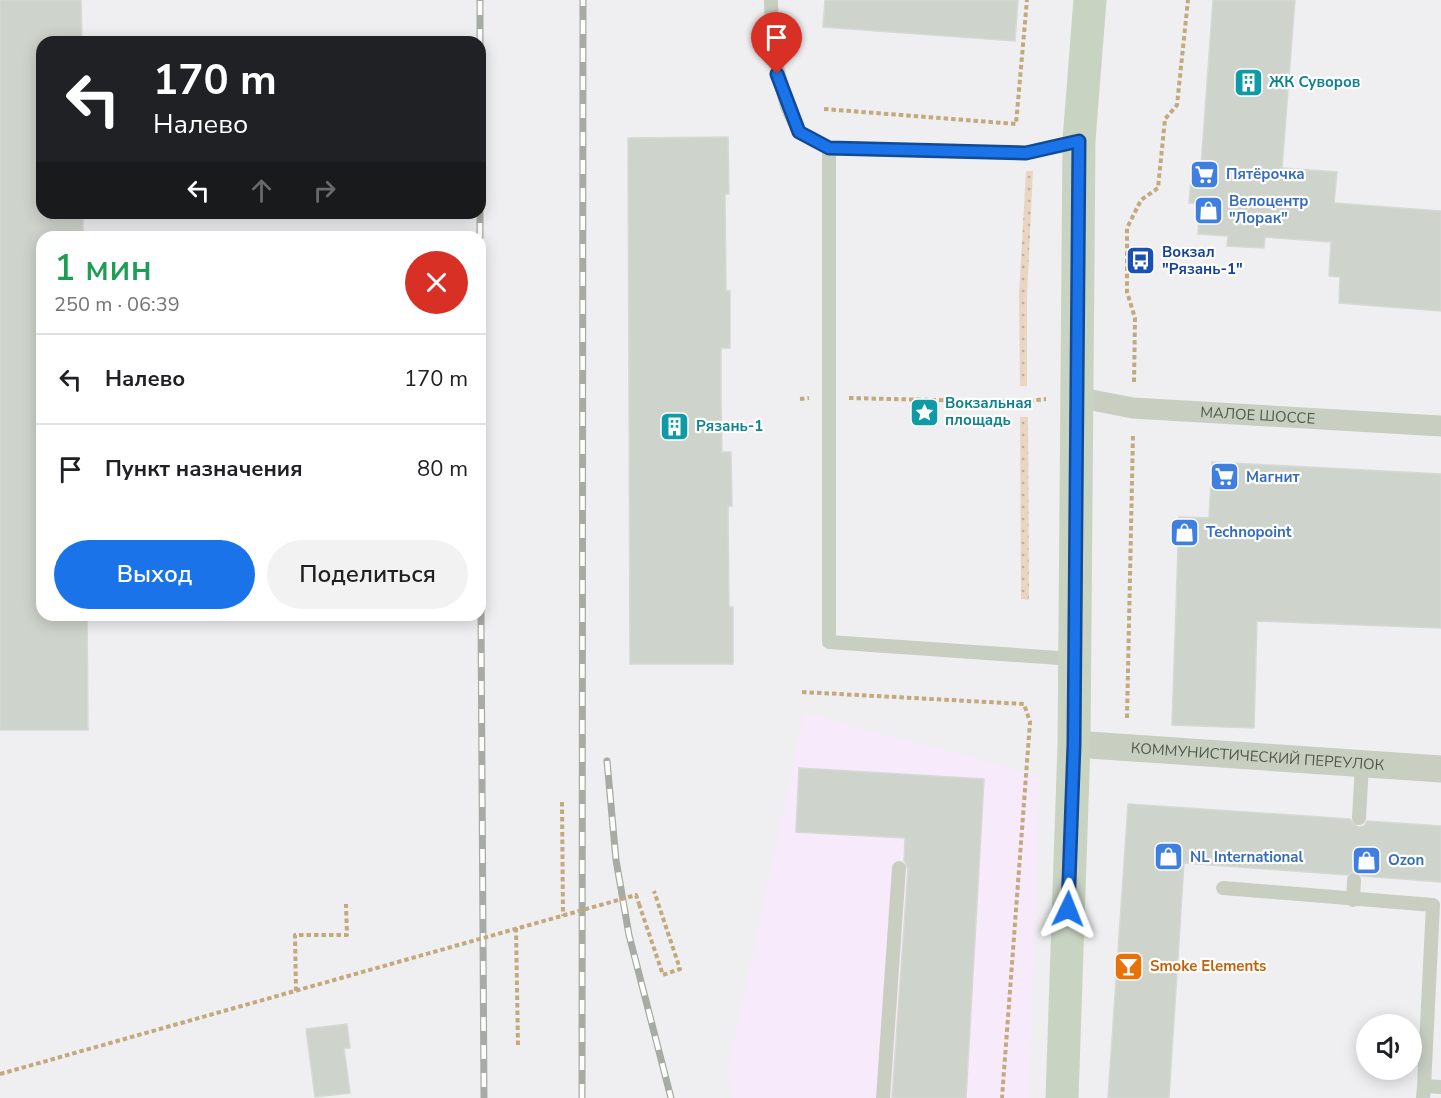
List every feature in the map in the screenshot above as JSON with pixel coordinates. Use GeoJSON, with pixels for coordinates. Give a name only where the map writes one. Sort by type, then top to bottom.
{"type":"FeatureCollection","features":[{"type":"Feature","properties":{"kind":"main road"},"geometry":{"type":"LineString","coordinates":[[1062,1098],[1074,744],[1079,141],[1090,0]]}},
{"type":"Feature","properties":{"kind":"street","name":"МАЛОЕ ШОССЕ"},"geometry":{"type":"LineString","coordinates":[[1076,397],[1133,408],[1441,426]]}},
{"type":"Feature","properties":{"kind":"street","name":"КОММУНИСТИЧЕСКИЙ ПЕРЕУЛОК"},"geometry":{"type":"LineString","coordinates":[[1074,744],[1441,769]]}},
{"type":"Feature","properties":{"kind":"lane"},"geometry":{"type":"LineString","coordinates":[[771,0],[772,47],[787,107],[799,132],[829,148],[1026,153],[1079,141]]}},
{"type":"Feature","properties":{"kind":"lane"},"geometry":{"type":"LineString","coordinates":[[829,148],[827,397],[829,642],[1074,659]]}},
{"type":"Feature","properties":{"kind":"lane"},"geometry":{"type":"LineString","coordinates":[[1359,818],[1362,764]]}},
{"type":"Feature","properties":{"kind":"lane"},"geometry":{"type":"LineString","coordinates":[[883,1098],[899,868]]}},
{"type":"Feature","properties":{"kind":"lane"},"geometry":{"type":"LineString","coordinates":[[1353,900],[1354,880]]}},
{"type":"Feature","properties":{"kind":"lane"},"geometry":{"type":"LineString","coordinates":[[1223,888],[1353,900],[1433,904],[1423,1092],[1441,1087]]}},
{"type":"Feature","properties":{"kind":"path"},"geometry":{"type":"LineString","coordinates":[[824,109],[1016,124],[1027,0]]}},
{"type":"Feature","properties":{"kind":"path"},"geometry":{"type":"LineString","coordinates":[[800,399],[827,397],[1020,402],[1076,397]]}},
{"type":"Feature","properties":{"kind":"path"},"geometry":{"type":"LineString","coordinates":[[802,692],[1024,704],[1030,722],[1002,1098]]}},
{"type":"Feature","properties":{"kind":"path"},"geometry":{"type":"LineString","coordinates":[[562,802],[562,916]]}},
{"type":"Feature","properties":{"kind":"path"},"geometry":{"type":"LineString","coordinates":[[0,1074],[636,895],[663,975],[680,969],[654,891]]}},
{"type":"Feature","properties":{"kind":"path"},"geometry":{"type":"LineString","coordinates":[[296,991],[295,935],[347,934],[346,904]]}},
{"type":"Feature","properties":{"kind":"path"},"geometry":{"type":"LineString","coordinates":[[516,928],[518,1046]]}},
{"type":"Feature","properties":{"kind":"shaded area"},"geometry":{"type":"Polygon","coordinates":[[[1026,171],[1033,171],[1027,295],[1027,386],[1020,386],[1019,295],[1026,171]]]}},
{"type":"Feature","properties":{"kind":"shaded area"},"geometry":{"type":"Polygon","coordinates":[[[1020,417],[1028,417],[1029,600],[1021,599],[1020,417]]]}},
{"type":"Feature","properties":{"kind":"shaded area"},"geometry":{"type":"Polygon","coordinates":[[[804,713],[1040,776],[1029,1098],[734,1098],[727,1074],[804,713]]]}},
{"type":"Feature","properties":{"kind":"building"},"geometry":{"type":"Polygon","coordinates":[[[0,0],[81,0],[82,36],[36,36],[36,219],[83,219],[83,231],[36,231],[36,621],[87,621],[88,730],[0,730],[0,0]]]}},
{"type":"Feature","properties":{"kind":"building"},"geometry":{"type":"Polygon","coordinates":[[[825,0],[1018,0],[1015,41],[823,27],[825,0]]]}},
{"type":"Feature","properties":{"kind":"building","name":"ЖК Суворов"},"geometry":{"type":"Polygon","coordinates":[[[1213,0],[1295,0],[1282,168],[1337,172],[1334,203],[1441,211],[1441,311],[1339,303],[1340,277],[1329,276],[1331,242],[1265,237],[1264,248],[1227,246],[1228,236],[1198,234],[1200,203],[1189,203],[1192,165],[1201,166],[1213,0]]]}},
{"type":"Feature","properties":{"kind":"building","name":"Рязань-1"},"geometry":{"type":"Polygon","coordinates":[[[728,137],[729,194],[725,194],[726,291],[730,291],[730,348],[721,348],[721,400],[722,452],[731,452],[732,506],[728,506],[729,607],[733,607],[733,664],[630,664],[628,138],[728,137]]]}},
{"type":"Feature","properties":{"kind":"building"},"geometry":{"type":"Polygon","coordinates":[[[1212,462],[1441,474],[1441,628],[1257,621],[1254,728],[1172,725],[1179,517],[1209,518],[1212,462]]]}},
{"type":"Feature","properties":{"kind":"building"},"geometry":{"type":"Polygon","coordinates":[[[799,768],[984,779],[966,1098],[892,1098],[908,869],[904,860],[905,838],[796,832],[799,768]]]}},
{"type":"Feature","properties":{"kind":"building"},"geometry":{"type":"Polygon","coordinates":[[[1128,804],[1350,819],[1358,827],[1364,826],[1367,821],[1441,826],[1441,882],[1362,876],[1355,871],[1347,875],[1184,863],[1169,1098],[1108,1098],[1128,804]]]}},
{"type":"Feature","properties":{"kind":"building"},"geometry":{"type":"Polygon","coordinates":[[[347,1024],[350,1048],[344,1048],[350,1093],[315,1097],[306,1029],[347,1024]]]}},
{"type":"Feature","properties":{"kind":"railway"},"geometry":{"type":"LineString","coordinates":[[480,0],[480,36]]}},
{"type":"Feature","properties":{"kind":"railway"},"geometry":{"type":"LineString","coordinates":[[582,1098],[583,0]]}},
{"type":"Feature","properties":{"kind":"railway"},"geometry":{"type":"LineString","coordinates":[[480,219],[480,231]]}},
{"type":"Feature","properties":{"kind":"railway"},"geometry":{"type":"LineString","coordinates":[[481,621],[484,1098]]}},
{"type":"Feature","properties":{"kind":"railway"},"geometry":{"type":"LineString","coordinates":[[607,761],[616,860],[629,935],[671,1098]]}},
{"type":"Feature","properties":{"kind":"place","name":"ЖК Суворов"},"geometry":{"type":"Point","coordinates":[1248,82]}},
{"type":"Feature","properties":{"kind":"place","name":"Пятёрочка"},"geometry":{"type":"Point","coordinates":[1205,174]}},
{"type":"Feature","properties":{"kind":"place","name":"Велоцентр \"Лорак\""},"geometry":{"type":"Point","coordinates":[1208,210]}},
{"type":"Feature","properties":{"kind":"place","name":"Вокзал \"Рязань-1\""},"geometry":{"type":"Point","coordinates":[1141,261]}},
{"type":"Feature","properties":{"kind":"place","name":"Вокзальная площадь"},"geometry":{"type":"Point","coordinates":[924,412]}},
{"type":"Feature","properties":{"kind":"place","name":"Рязань-1"},"geometry":{"type":"Point","coordinates":[675,426]}},
{"type":"Feature","properties":{"kind":"place","name":"Магнит"},"geometry":{"type":"Point","coordinates":[1225,477]}},
{"type":"Feature","properties":{"kind":"place","name":"Technopoint"},"geometry":{"type":"Point","coordinates":[1185,532]}},
{"type":"Feature","properties":{"kind":"place","name":"NL International"},"geometry":{"type":"Point","coordinates":[1169,857]}},
{"type":"Feature","properties":{"kind":"place","name":"Ozon"},"geometry":{"type":"Point","coordinates":[1367,860]}},
{"type":"Feature","properties":{"kind":"place","name":"Smoke Elements"},"geometry":{"type":"Point","coordinates":[1129,966]}},
{"type":"Feature","properties":{"kind":"route"},"geometry":{"type":"LineString","coordinates":[[777,74],[787,107],[799,132],[829,148],[1026,153],[1079,141],[1074,744],[1068,909]]}}]}
